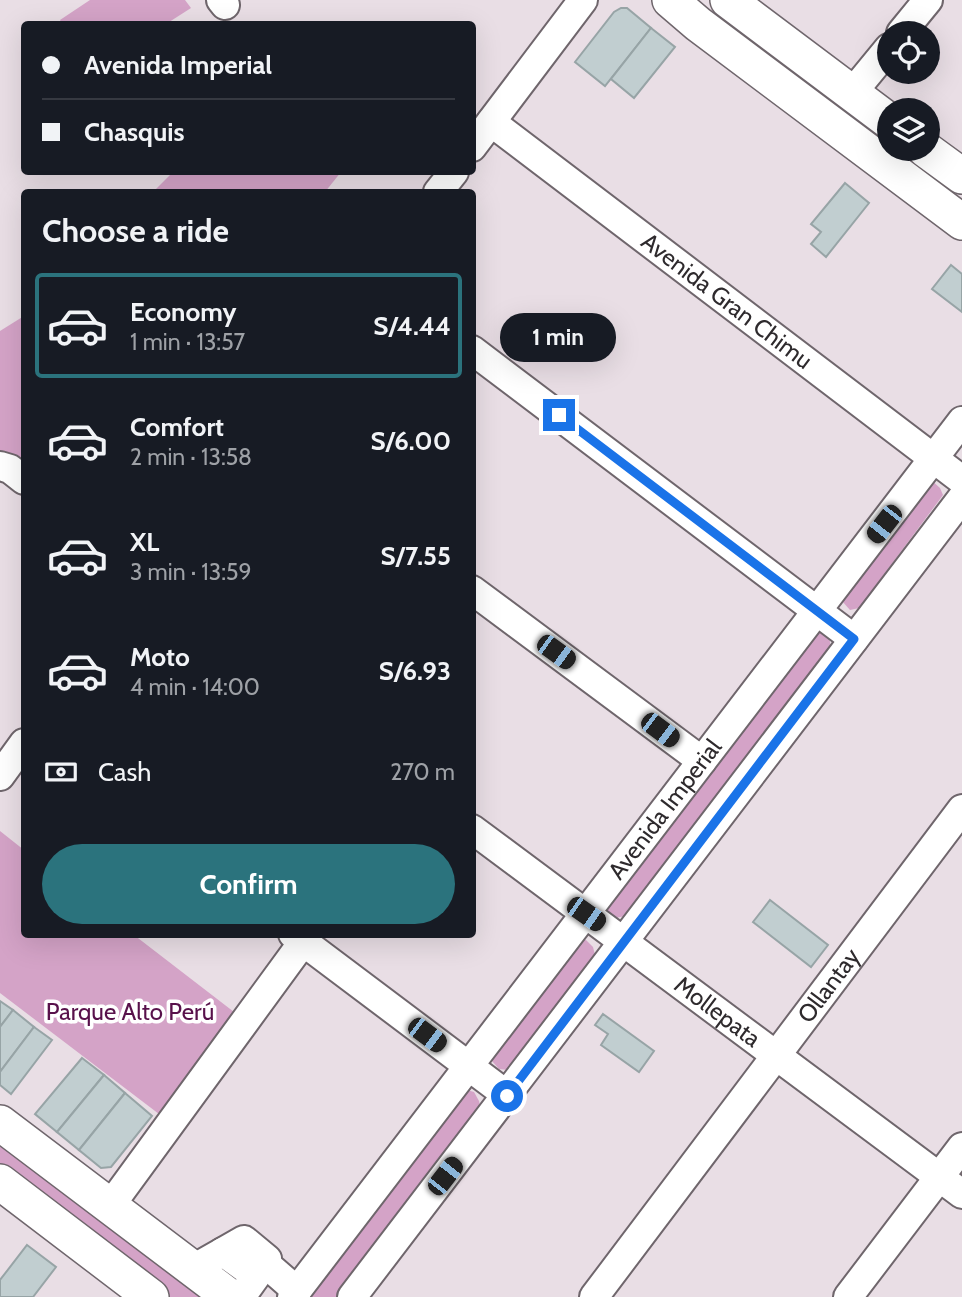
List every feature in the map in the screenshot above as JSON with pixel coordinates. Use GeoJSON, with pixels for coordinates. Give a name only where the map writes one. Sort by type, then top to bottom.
{"type":"FeatureCollection","features":[{"type":"Feature","properties":{"kind":"main road"},"geometry":{"type":"LineString","coordinates":[[670,0],[698,24],[962,222]]}},
{"type":"Feature","properties":{"kind":"main road"},"geometry":{"type":"LineString","coordinates":[[728,0],[877,112]]}},
{"type":"Feature","properties":{"kind":"main road"},"geometry":{"type":"LineString","coordinates":[[940,160],[962,176]]}},
{"type":"Feature","properties":{"kind":"main road"},"geometry":{"type":"LineString","coordinates":[[0,1123],[193,1269],[248,1283]]}},
{"type":"Feature","properties":{"kind":"main road"},"geometry":{"type":"LineString","coordinates":[[0,1182],[151,1297]]}},
{"type":"Feature","properties":{"kind":"street"},"geometry":{"type":"LineString","coordinates":[[476,142],[583,0]]}},
{"type":"Feature","properties":{"kind":"street"},"geometry":{"type":"LineString","coordinates":[[911,21],[928,0]]}},
{"type":"Feature","properties":{"kind":"street"},"geometry":{"type":"LineString","coordinates":[[852,93],[877,63]]}},
{"type":"Feature","properties":{"kind":"street","name":"Avenida Gran Chimu"},"geometry":{"type":"LineString","coordinates":[[491,122],[962,480]]}},
{"type":"Feature","properties":{"kind":"street"},"geometry":{"type":"LineString","coordinates":[[440,189],[452,175]]}},
{"type":"Feature","properties":{"kind":"street"},"geometry":{"type":"LineString","coordinates":[[476,353],[854,639]]}},
{"type":"Feature","properties":{"kind":"street","name":"Avenida Imperial"},"geometry":{"type":"LineString","coordinates":[[295,1294],[962,421]]}},
{"type":"Feature","properties":{"kind":"street"},"geometry":{"type":"LineString","coordinates":[[0,466],[21,478]]}},
{"type":"Feature","properties":{"kind":"street","name":"Avenida Imperial"},"geometry":{"type":"LineString","coordinates":[[352,1297],[962,498]]}},
{"type":"Feature","properties":{"kind":"street"},"geometry":{"type":"LineString","coordinates":[[476,593],[702,761]]}},
{"type":"Feature","properties":{"kind":"street"},"geometry":{"type":"LineString","coordinates":[[0,776],[21,747]]}},
{"type":"Feature","properties":{"kind":"street","name":"Ollantay"},"geometry":{"type":"LineString","coordinates":[[594,1297],[962,809]]}},
{"type":"Feature","properties":{"kind":"street","name":"Mollepata"},"geometry":{"type":"LineString","coordinates":[[476,832],[962,1194]]}},
{"type":"Feature","properties":{"kind":"street"},"geometry":{"type":"LineString","coordinates":[[110,1206],[298,938],[507,1096]]}},
{"type":"Feature","properties":{"kind":"street"},"geometry":{"type":"LineString","coordinates":[[848,1297],[962,1147]]}},
{"type":"Feature","properties":{"kind":"street"},"geometry":{"type":"LineString","coordinates":[[193,1269],[244,1240],[267,1259],[248,1283],[295,1294]]}},
{"type":"Feature","properties":{"kind":"green space"},"geometry":{"type":"Polygon","coordinates":[[[90,0],[185,0],[191,8],[171,21],[60,20],[90,0]]]}},
{"type":"Feature","properties":{"kind":"green space"},"geometry":{"type":"Polygon","coordinates":[[[170,175],[339,175],[327,189],[156,189],[170,175]]]}},
{"type":"Feature","properties":{"kind":"green space"},"geometry":{"type":"Polygon","coordinates":[[[21,318],[21,486],[0,472],[0,331],[21,318]]]}},
{"type":"Feature","properties":{"kind":"green space"},"geometry":{"type":"Polygon","coordinates":[[[931,480],[943,495],[859,608],[850,610],[842,601],[931,480]]]}},
{"type":"Feature","properties":{"kind":"green space"},"geometry":{"type":"Polygon","coordinates":[[[818,628],[827,635],[830,646],[625,916],[616,918],[608,912],[605,902],[818,628]]]}},
{"type":"Feature","properties":{"kind":"green space","name":"Parque Alto Perú"},"geometry":{"type":"Polygon","coordinates":[[[0,831],[21,848],[21,938],[138,938],[234,1012],[159,1114],[0,993],[0,831]]]}},
{"type":"Feature","properties":{"kind":"green space"},"geometry":{"type":"Polygon","coordinates":[[[586,940],[593,947],[595,955],[513,1067],[508,1070],[499,1069],[492,1061],[491,1052],[580,941],[586,940]]]}},
{"type":"Feature","properties":{"kind":"green space"},"geometry":{"type":"Polygon","coordinates":[[[467,1090],[474,1092],[481,1110],[336,1297],[304,1297],[467,1090]]]}},
{"type":"Feature","properties":{"kind":"green space"},"geometry":{"type":"Polygon","coordinates":[[[0,1139],[208,1297],[166,1297],[0,1170],[0,1139]]]}},
{"type":"Feature","properties":{"kind":"building"},"geometry":{"type":"Polygon","coordinates":[[[627,8],[651,28],[605,86],[575,62],[614,12],[627,8]]]}},
{"type":"Feature","properties":{"kind":"building"},"geometry":{"type":"Polygon","coordinates":[[[651,28],[675,47],[634,98],[611,79],[651,28]]]}},
{"type":"Feature","properties":{"kind":"building"},"geometry":{"type":"Polygon","coordinates":[[[845,183],[869,203],[826,257],[811,244],[821,232],[811,224],[845,183]]]}},
{"type":"Feature","properties":{"kind":"building"},"geometry":{"type":"Polygon","coordinates":[[[951,265],[962,274],[962,312],[932,289],[951,265]]]}},
{"type":"Feature","properties":{"kind":"building"},"geometry":{"type":"Polygon","coordinates":[[[770,900],[828,945],[811,967],[753,922],[770,900]]]}},
{"type":"Feature","properties":{"kind":"building"},"geometry":{"type":"Polygon","coordinates":[[[0,1001],[13,1010],[0,1027],[0,1001]]]}},
{"type":"Feature","properties":{"kind":"building"},"geometry":{"type":"Polygon","coordinates":[[[13,1010],[34,1027],[0,1072],[0,1027],[13,1010]]]}},
{"type":"Feature","properties":{"kind":"building"},"geometry":{"type":"Polygon","coordinates":[[[603,1014],[654,1051],[639,1072],[601,1045],[608,1034],[595,1025],[603,1014]]]}},
{"type":"Feature","properties":{"kind":"building"},"geometry":{"type":"Polygon","coordinates":[[[34,1027],[52,1040],[11,1094],[0,1085],[0,1072],[34,1027]]]}},
{"type":"Feature","properties":{"kind":"building"},"geometry":{"type":"Polygon","coordinates":[[[82,1058],[104,1075],[57,1132],[35,1114],[82,1058]]]}},
{"type":"Feature","properties":{"kind":"building"},"geometry":{"type":"Polygon","coordinates":[[[104,1075],[125,1093],[79,1150],[57,1132],[104,1075]]]}},
{"type":"Feature","properties":{"kind":"building"},"geometry":{"type":"Polygon","coordinates":[[[125,1093],[152,1116],[111,1167],[101,1168],[79,1150],[125,1093]]]}},
{"type":"Feature","properties":{"kind":"building"},"geometry":{"type":"Polygon","coordinates":[[[27,1245],[56,1267],[33,1297],[0,1297],[0,1280],[27,1245]]]}},
{"type":"Feature","properties":{"kind":"route"},"geometry":{"type":"LineString","coordinates":[[507,1096],[854,639],[559,415]]}}]}
